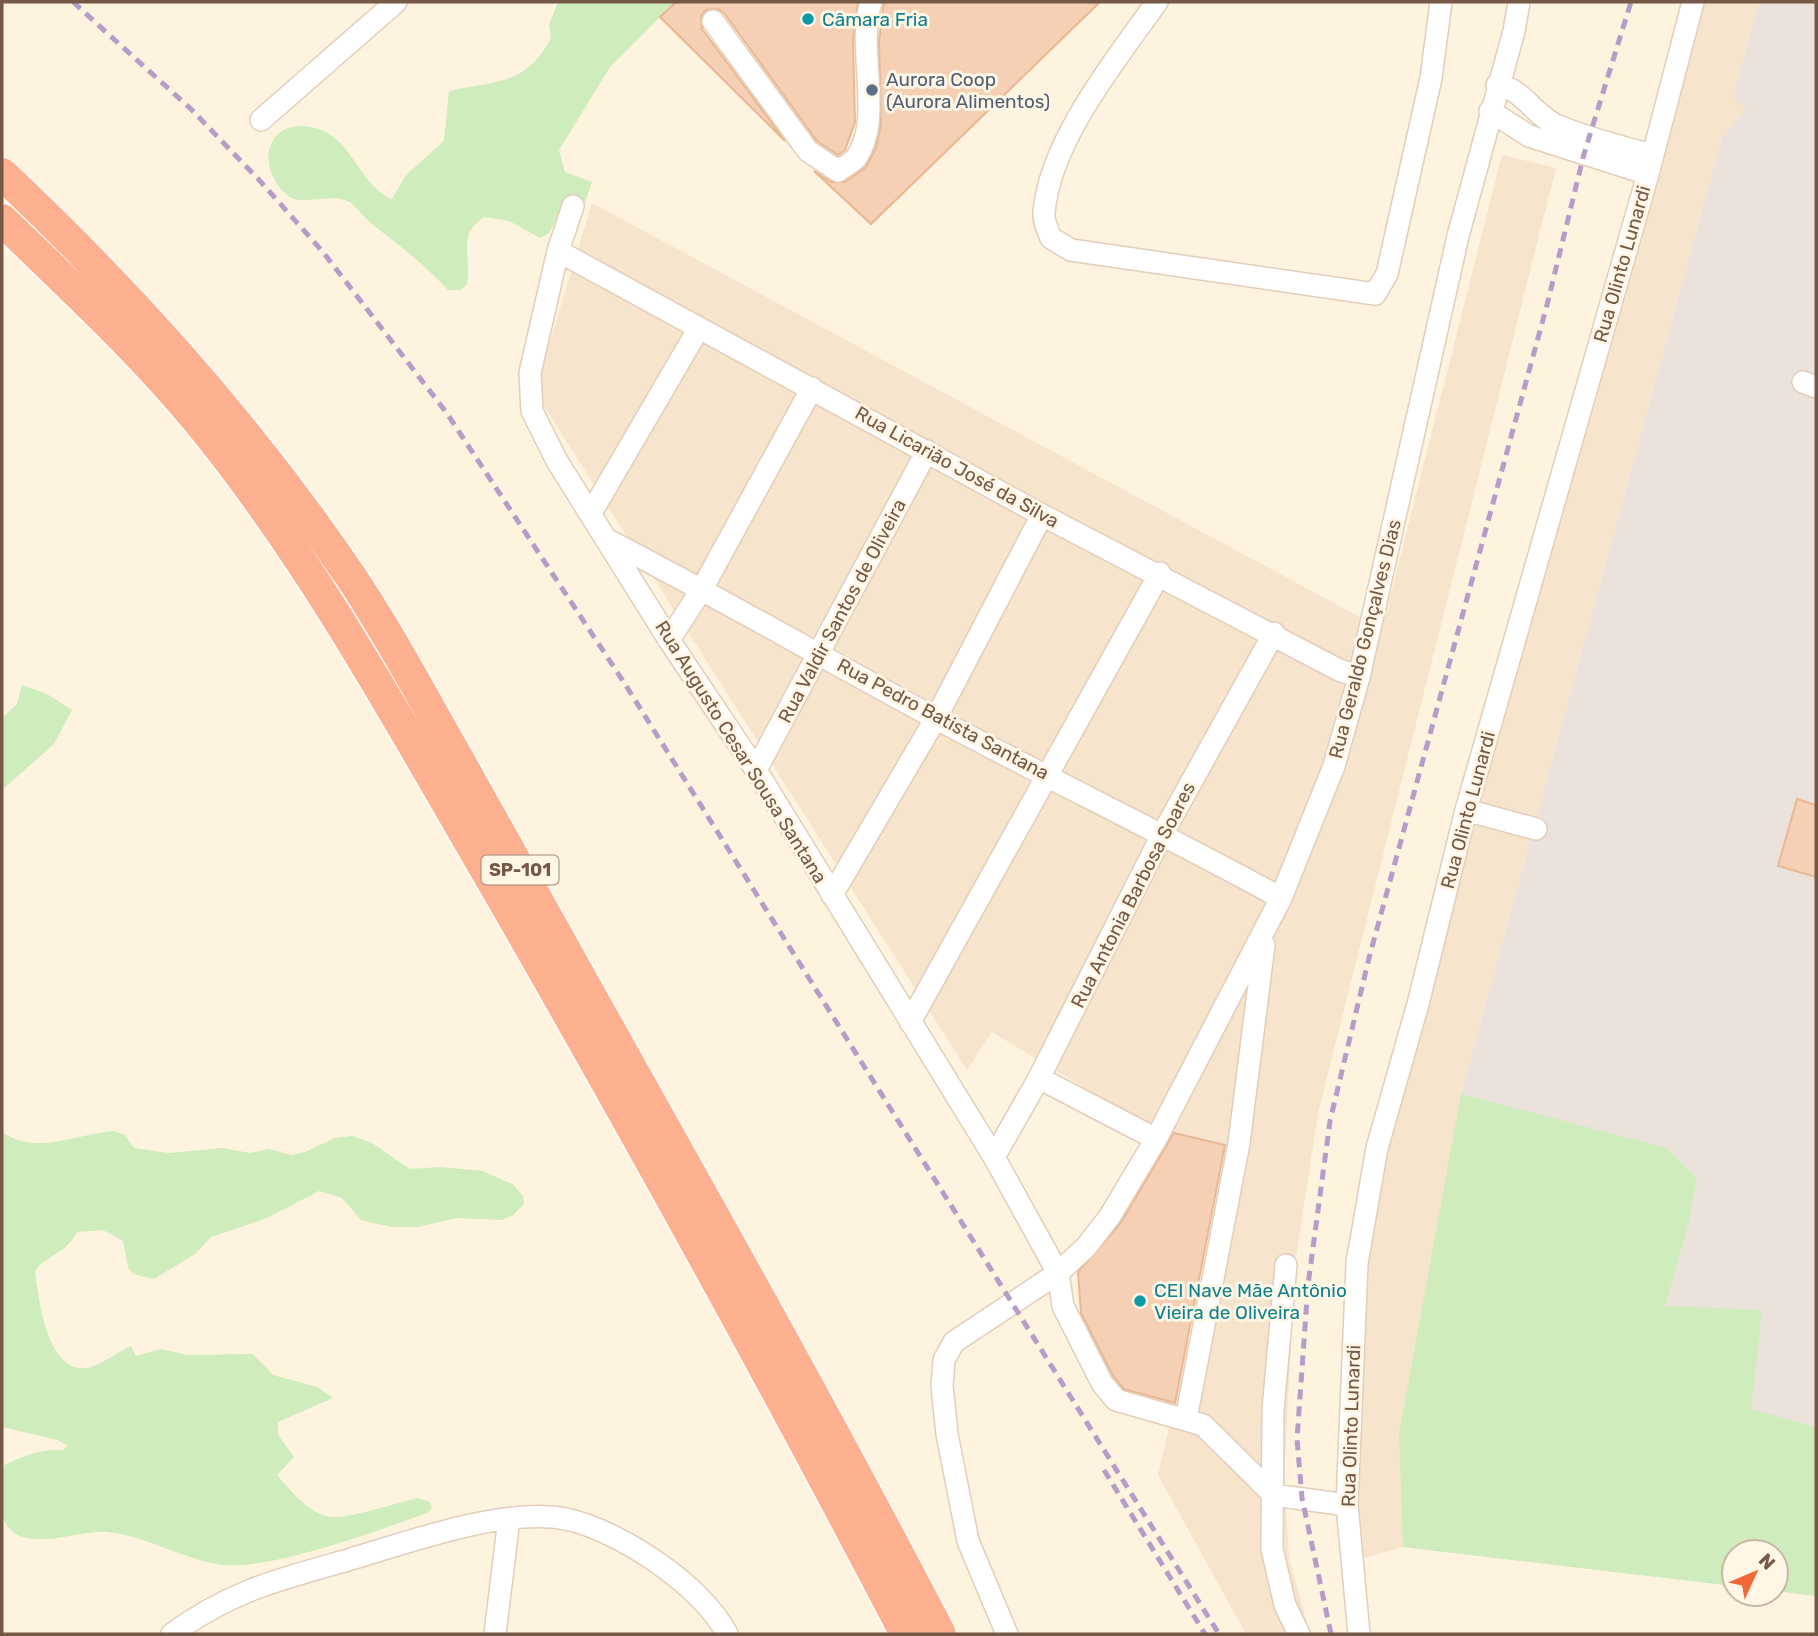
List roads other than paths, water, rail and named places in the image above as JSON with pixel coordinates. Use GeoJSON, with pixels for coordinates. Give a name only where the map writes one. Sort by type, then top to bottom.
{"type":"FeatureCollection","features":[{"type":"Feature","properties":{"kind":"highway","name":"SP-101"},"geometry":{"type":"LineString","coordinates":[[2,174],[64,231],[192,370],[255,445],[354,582],[425,700],[739,1259],[838,1438],[940,1634]]}},
{"type":"Feature","properties":{"kind":"highway","name":"SP-101"},"geometry":{"type":"LineString","coordinates":[[2,220],[120,335],[230,462],[280,533],[386,698],[604,1075],[906,1634]]}},
{"type":"Feature","properties":{"kind":"highway"},"geometry":{"type":"LineString","coordinates":[[854,1535],[882,1634]]}},
{"type":"Feature","properties":{"kind":"street"},"geometry":{"type":"LineString","coordinates":[[261,120],[396,2]]}},
{"type":"Feature","properties":{"kind":"street"},"geometry":{"type":"LineString","coordinates":[[713,21],[808,151],[838,171],[855,159],[867,129],[866,46],[871,2]]}},
{"type":"Feature","properties":{"kind":"street"},"geometry":{"type":"LineString","coordinates":[[1157,2],[1072,129],[1052,177],[1043,215],[1051,238],[1071,250],[1375,293],[1387,274],[1393,248],[1431,78],[1441,2]]}},
{"type":"Feature","properties":{"kind":"street","name":"Rua Geraldo Gonçalves Dias"},"geometry":{"type":"LineString","coordinates":[[1007,1634],[968,1541],[947,1434],[942,1386],[944,1360],[954,1342],[1058,1273],[1086,1247],[1110,1216],[1156,1139],[1281,898],[1334,766],[1359,677],[1458,236],[1497,85],[1514,31],[1519,2]]}},
{"type":"Feature","properties":{"kind":"street","name":"Rua Olinto Lunardi"},"geometry":{"type":"LineString","coordinates":[[1359,1634],[1347,1505],[1357,1263],[1377,1148],[1418,1004],[1466,810],[1650,165],[1693,2]]}},
{"type":"Feature","properties":{"kind":"street","name":"Rua Geraldo Gonçalves Dias"},"geometry":{"type":"LineString","coordinates":[[1514,31],[1514,73],[1522,96]]}},
{"type":"Feature","properties":{"kind":"street"},"geometry":{"type":"LineString","coordinates":[[1497,85],[1513,89],[1539,116],[1650,165]]}},
{"type":"Feature","properties":{"kind":"street"},"geometry":{"type":"LineString","coordinates":[[1480,151],[1510,125],[1522,107],[1522,96]]}},
{"type":"Feature","properties":{"kind":"street"},"geometry":{"type":"LineString","coordinates":[[1490,111],[1510,125],[1549,144],[1650,165]]}},
{"type":"Feature","properties":{"kind":"street","name":"Rua Augusto Cesar Sousa Santana"},"geometry":{"type":"LineString","coordinates":[[573,206],[558,251],[530,373],[532,411],[557,461],[669,640],[756,771],[994,1157],[1058,1273],[1063,1306],[1102,1383],[1116,1400],[1203,1425],[1274,1495]]}},
{"type":"Feature","properties":{"kind":"street","name":"Rua Licarião José da Silva"},"geometry":{"type":"LineString","coordinates":[[558,251],[1042,514],[1160,573],[1339,670],[1359,677]]}},
{"type":"Feature","properties":{"kind":"street"},"geometry":{"type":"LineString","coordinates":[[591,513],[699,328]]}},
{"type":"Feature","properties":{"kind":"street"},"geometry":{"type":"LineString","coordinates":[[669,640],[702,589],[812,388]]}},
{"type":"Feature","properties":{"kind":"street","name":"Rua Valdir Santos de Oliveira"},"geometry":{"type":"LineString","coordinates":[[756,771],[928,452]]}},
{"type":"Feature","properties":{"kind":"street"},"geometry":{"type":"LineString","coordinates":[[832,895],[936,718],[1042,514]]}},
{"type":"Feature","properties":{"kind":"street","name":"Rua Pedro Batista Santana"},"geometry":{"type":"LineString","coordinates":[[606,539],[936,718],[1163,833],[1281,898]]}},
{"type":"Feature","properties":{"kind":"street"},"geometry":{"type":"LineString","coordinates":[[910,1022],[1160,573]]}},
{"type":"Feature","properties":{"kind":"street","name":"Rua Antonia Barbosa Soares"},"geometry":{"type":"LineString","coordinates":[[994,1157],[1039,1078],[1163,833],[1274,633]]}},
{"type":"Feature","properties":{"kind":"street"},"geometry":{"type":"LineString","coordinates":[[1466,810],[1536,829]]}},
{"type":"Feature","properties":{"kind":"street"},"geometry":{"type":"LineString","coordinates":[[1185,1419],[1239,1143],[1266,929]]}},
{"type":"Feature","properties":{"kind":"street"},"geometry":{"type":"LineString","coordinates":[[1039,1078],[1156,1139]]}},
{"type":"Feature","properties":{"kind":"street"},"geometry":{"type":"LineString","coordinates":[[1286,1265],[1273,1410],[1272,1549],[1285,1605],[1299,1634]]}},
{"type":"Feature","properties":{"kind":"street"},"geometry":{"type":"LineString","coordinates":[[1274,1495],[1347,1505]]}},
{"type":"Feature","properties":{"kind":"street"},"geometry":{"type":"LineString","coordinates":[[495,1634],[509,1519]]}},
{"type":"Feature","properties":{"kind":"street"},"geometry":{"type":"LineString","coordinates":[[172,1634],[250,1590],[429,1535],[509,1519],[567,1520],[623,1540],[694,1592],[727,1634]]}},
{"type":"Feature","properties":{"kind":"railway"},"geometry":{"type":"LineString","coordinates":[[73,2],[192,110],[260,181],[323,252],[446,412],[625,684],[1219,1634]]}},
{"type":"Feature","properties":{"kind":"railway"},"geometry":{"type":"LineString","coordinates":[[1331,1634],[1302,1498],[1297,1439],[1308,1285],[1330,1121],[1369,958],[1547,305],[1584,154],[1631,2]]}},
{"type":"Feature","properties":{"kind":"railway"},"geometry":{"type":"LineString","coordinates":[[1104,1470],[1205,1634]]}},
{"type":"Feature","properties":{"kind":"place","name":"Câmara Fria"},"geometry":{"type":"Point","coordinates":[808,19]}},
{"type":"Feature","properties":{"kind":"place","name":"Aurora Coop (Aurora Alimentos)"},"geometry":{"type":"Point","coordinates":[872,90]}},
{"type":"Feature","properties":{"kind":"place","name":"CEI Nave Mãe Antônio Vieira de Oliveira"},"geometry":{"type":"Point","coordinates":[1140,1301]}}]}
